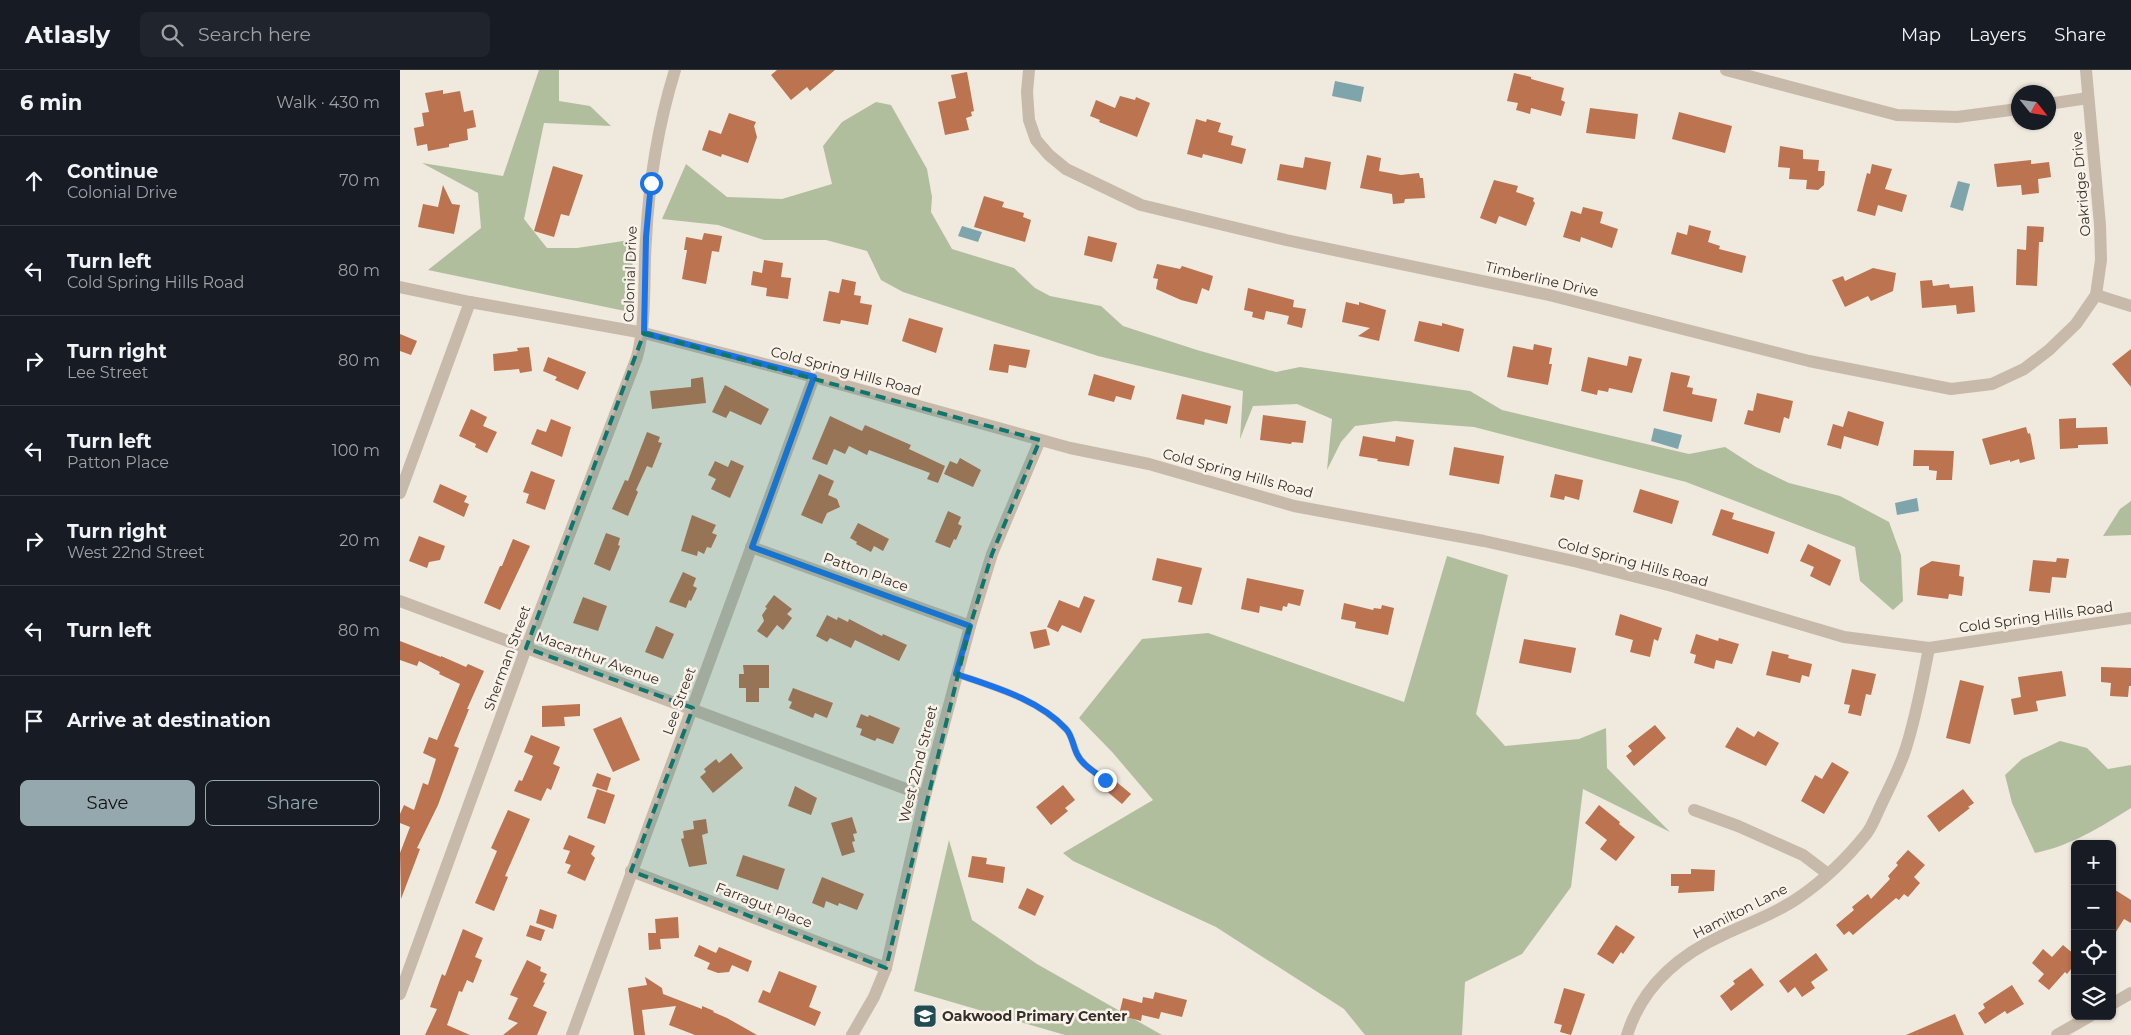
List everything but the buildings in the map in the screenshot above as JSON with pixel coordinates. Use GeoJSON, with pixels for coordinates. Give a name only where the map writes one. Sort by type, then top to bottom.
{"type":"FeatureCollection","features":[{"type":"Feature","properties":{"kind":"street","name":"Colonial Drive"},"geometry":{"type":"LineString","coordinates":[[644,333],[646,237],[651,183],[657,134],[674,70]]}},
{"type":"Feature","properties":{"kind":"street","name":"Timberline Drive"},"geometry":{"type":"LineString","coordinates":[[1029,70],[1026,92],[1029,120],[1036,140],[1049,155],[1066,169],[1141,206],[1277,238],[1549,295],[1810,361],[1951,389],[1992,384],[2024,369],[2049,350],[2076,324],[2096,294]]}},
{"type":"Feature","properties":{"kind":"street"},"geometry":{"type":"LineString","coordinates":[[1726,70],[1897,115],[1957,117],[2011,110]]}},
{"type":"Feature","properties":{"kind":"street","name":"Oakridge Drive"},"geometry":{"type":"LineString","coordinates":[[2086,70],[2100,225],[2101,260],[2096,294]]}},
{"type":"Feature","properties":{"kind":"street"},"geometry":{"type":"LineString","coordinates":[[2056,103],[2088,98]]}},
{"type":"Feature","properties":{"kind":"street","name":"Cold Spring Hills Road"},"geometry":{"type":"LineString","coordinates":[[400,287],[470,302],[644,333],[814,377],[1040,440],[1149,464],[1294,506],[1484,540],[1578,562],[1672,586],[1844,637],[1929,648],[2131,618]]}},
{"type":"Feature","properties":{"kind":"street"},"geometry":{"type":"LineString","coordinates":[[2096,294],[2131,306]]}},
{"type":"Feature","properties":{"kind":"street"},"geometry":{"type":"LineString","coordinates":[[400,493],[470,302]]}},
{"type":"Feature","properties":{"kind":"street","name":"Sherman Street"},"geometry":{"type":"LineString","coordinates":[[400,994],[526,648],[637,357],[644,333]]}},
{"type":"Feature","properties":{"kind":"street","name":"Lee Street"},"geometry":{"type":"LineString","coordinates":[[573,1035],[631,871],[693,708],[814,377]]}},
{"type":"Feature","properties":{"kind":"street","name":"West 22nd Street"},"geometry":{"type":"LineString","coordinates":[[852,1035],[874,997],[886,968],[925,796],[970,626],[992,554],[1040,440]]}},
{"type":"Feature","properties":{"kind":"street","name":"Patton Place"},"geometry":{"type":"LineString","coordinates":[[752,547],[970,626]]}},
{"type":"Feature","properties":{"kind":"street","name":"Macarthur Avenue"},"geometry":{"type":"LineString","coordinates":[[400,601],[693,708],[925,796]]}},
{"type":"Feature","properties":{"kind":"street","name":"Hamilton Lane"},"geometry":{"type":"LineString","coordinates":[[1627,1035],[1633,1018],[1645,996],[1663,975],[1686,956],[1721,936],[1797,899],[1828,874],[1867,832],[1905,752],[1929,648]]}},
{"type":"Feature","properties":{"kind":"street"},"geometry":{"type":"LineString","coordinates":[[1694,810],[1738,826],[1803,855],[1828,874]]}},
{"type":"Feature","properties":{"kind":"street","name":"Farragut Place"},"geometry":{"type":"LineString","coordinates":[[631,871],[886,968]]}},
{"type":"Feature","properties":{"kind":"street"},"geometry":{"type":"LineString","coordinates":[[2116,1002],[2131,993]]}},
{"type":"Feature","properties":{"kind":"street"},"geometry":{"type":"LineString","coordinates":[[2057,1035],[2083,1020]]}},
{"type":"Feature","properties":{"kind":"lane"},"geometry":{"type":"LineString","coordinates":[[956,674],[1012,694],[1043,709],[1068,731],[1077,755],[1086,766],[1105,780]]}},
{"type":"Feature","properties":{"kind":"highlighted area"},"geometry":{"type":"Polygon","coordinates":[[[644,333],[1040,440],[992,554],[970,626],[886,968],[631,871],[693,708],[526,648],[644,333]]]}},
{"type":"Feature","properties":{"kind":"green space"},"geometry":{"type":"Polygon","coordinates":[[[539,70],[559,70],[559,101],[590,106],[611,126],[544,123],[524,219],[547,248],[577,248],[630,240],[633,269],[625,311],[428,270],[481,228],[478,193],[422,163],[503,176],[539,70]]]}},
{"type":"Feature","properties":{"kind":"green space"},"geometry":{"type":"Polygon","coordinates":[[[876,102],[891,105],[927,169],[932,197],[931,212],[952,249],[1014,268],[1035,288],[1050,296],[1101,306],[1123,326],[1197,350],[1276,372],[1300,367],[1470,391],[1502,410],[1689,454],[1725,447],[1756,467],[1789,483],[1840,496],[1889,522],[1901,555],[1903,601],[1893,610],[1860,581],[1855,547],[1686,482],[1474,427],[1395,421],[1355,426],[1341,442],[1327,470],[1332,419],[1297,404],[1253,406],[1240,439],[1243,391],[1098,356],[903,292],[881,280],[867,251],[826,240],[764,240],[718,225],[662,219],[686,164],[727,197],[782,199],[832,184],[823,146],[842,122],[876,102]]]}},
{"type":"Feature","properties":{"kind":"green space"},"geometry":{"type":"Polygon","coordinates":[[[2131,501],[2131,535],[2103,536],[2120,509],[2131,501]]]}},
{"type":"Feature","properties":{"kind":"green space"},"geometry":{"type":"Polygon","coordinates":[[[1447,556],[1508,575],[1476,714],[1505,746],[1579,739],[1606,728],[1607,768],[1670,832],[1583,789],[1571,887],[1522,954],[1465,982],[1462,1035],[1365,1035],[1344,1009],[1216,927],[1073,861],[1063,853],[1153,800],[1113,753],[1079,718],[1142,639],[1208,633],[1404,702],[1447,556]]]}},
{"type":"Feature","properties":{"kind":"green space"},"geometry":{"type":"Polygon","coordinates":[[[2060,741],[2087,748],[2108,769],[2131,765],[2131,808],[2075,840],[2035,853],[2012,803],[2005,775],[2022,759],[2060,741]]]}},
{"type":"Feature","properties":{"kind":"green space"},"geometry":{"type":"Polygon","coordinates":[[[949,840],[972,920],[1037,964],[1162,1035],[1065,1035],[914,991],[949,840]]]}},
{"type":"Feature","properties":{"kind":"water"},"geometry":{"type":"Polygon","coordinates":[[[1335,81],[1364,87],[1361,102],[1332,96],[1335,81]]]}},
{"type":"Feature","properties":{"kind":"water"},"geometry":{"type":"Polygon","coordinates":[[[1958,181],[1970,184],[1963,211],[1950,207],[1958,181]]]}},
{"type":"Feature","properties":{"kind":"water"},"geometry":{"type":"Polygon","coordinates":[[[962,226],[982,232],[978,242],[958,236],[962,226]]]}},
{"type":"Feature","properties":{"kind":"water"},"geometry":{"type":"Polygon","coordinates":[[[1654,428],[1682,435],[1678,449],[1651,441],[1654,428]]]}},
{"type":"Feature","properties":{"kind":"water"},"geometry":{"type":"Polygon","coordinates":[[[1917,498],[1919,511],[1897,515],[1895,503],[1917,498]]]}},
{"type":"Feature","properties":{"kind":"place","name":"Oakwood Primary Center"},"geometry":{"type":"Point","coordinates":[925,1016]}},
{"type":"Feature","properties":{"kind":"route"},"geometry":{"type":"LineString","coordinates":[[651,183],[644,278],[644,333],[814,377],[752,547],[970,626],[956,674],[1012,694],[1043,709],[1068,731],[1077,755],[1086,766],[1105,780]]}}]}
